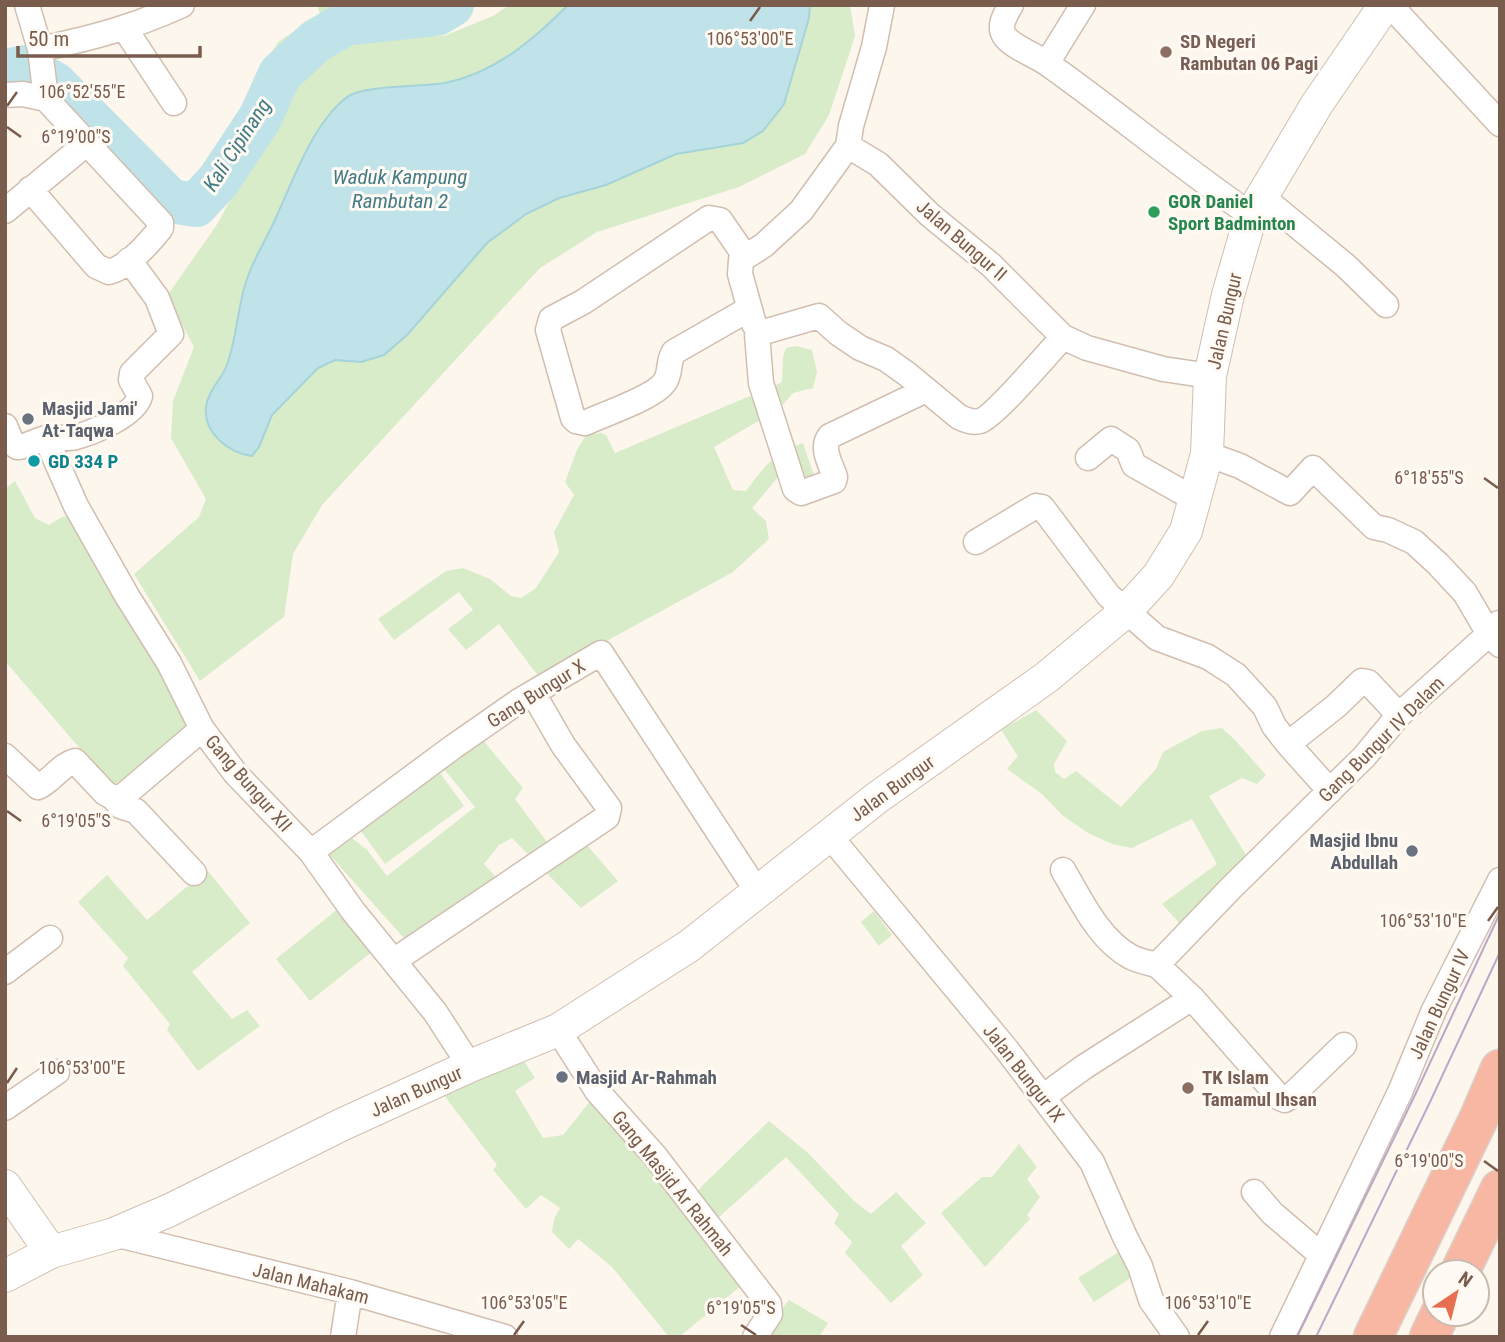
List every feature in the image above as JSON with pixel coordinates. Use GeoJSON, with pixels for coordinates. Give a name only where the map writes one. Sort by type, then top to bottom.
{"type":"FeatureCollection","features":[{"type":"Feature","properties":{"kind":"highway"},"geometry":{"type":"LineString","coordinates":[[1373,1337],[1500,1069]]}},
{"type":"Feature","properties":{"kind":"highway"},"geometry":{"type":"LineString","coordinates":[[1467,1258],[1500,1189]]}},
{"type":"Feature","properties":{"kind":"street"},"geometry":{"type":"LineString","coordinates":[[27,5],[41,54],[30,94],[86,144],[162,225],[129,260],[116,271],[109,272],[96,266],[30,189]]}},
{"type":"Feature","properties":{"kind":"street"},"geometry":{"type":"LineString","coordinates":[[41,54],[125,29],[182,5]]}},
{"type":"Feature","properties":{"kind":"street"},"geometry":{"type":"LineString","coordinates":[[883,5],[848,146],[801,211],[764,245],[741,260],[739,269],[757,334],[761,383],[795,489],[801,493],[834,481],[825,447],[830,436],[926,390]]}},
{"type":"Feature","properties":{"kind":"street"},"geometry":{"type":"LineString","coordinates":[[1011,5],[1002,23],[1001,31],[1005,38],[1047,62],[1187,170],[1256,206],[1346,266],[1386,305]]}},
{"type":"Feature","properties":{"kind":"street"},"geometry":{"type":"LineString","coordinates":[[1047,62],[1083,5]]}},
{"type":"Feature","properties":{"kind":"street","name":"Jalan Bungur"},"geometry":{"type":"LineString","coordinates":[[5,1276],[51,1252],[114,1234],[170,1210],[341,1125],[470,1066],[558,1030],[689,946],[877,797],[1047,677],[1125,612],[1158,576],[1186,531],[1207,454],[1210,376],[1228,295],[1256,206],[1317,104],[1385,5]]}},
{"type":"Feature","properties":{"kind":"street"},"geometry":{"type":"LineString","coordinates":[[1390,5],[1497,115]]}},
{"type":"Feature","properties":{"kind":"street"},"geometry":{"type":"LineString","coordinates":[[125,29],[174,103]]}},
{"type":"Feature","properties":{"kind":"street"},"geometry":{"type":"LineString","coordinates":[[5,211],[86,144]]}},
{"type":"Feature","properties":{"kind":"street","name":"Jalan Bungur II"},"geometry":{"type":"LineString","coordinates":[[848,146],[878,164],[930,215],[991,264],[1063,337],[1087,348],[1150,366],[1210,376]]}},
{"type":"Feature","properties":{"kind":"street"},"geometry":{"type":"LineString","coordinates":[[746,256],[720,220],[709,218],[583,302],[551,319],[548,330],[573,418],[585,423],[653,393],[669,375],[674,352],[749,309]]}},
{"type":"Feature","properties":{"kind":"street"},"geometry":{"type":"LineString","coordinates":[[5,426],[12,443],[17,447],[26,447],[46,438],[77,437],[119,418],[134,407],[139,396],[131,380],[132,373],[171,334],[157,298],[129,260]]}},
{"type":"Feature","properties":{"kind":"street"},"geometry":{"type":"LineString","coordinates":[[757,334],[820,316],[849,341],[886,359],[959,417],[979,422],[986,418],[1063,337]]}},
{"type":"Feature","properties":{"kind":"street","name":"Gang Bungur XII"},"geometry":{"type":"LineString","coordinates":[[46,438],[76,506],[169,663],[202,729],[236,774],[311,852],[353,911],[435,1012],[470,1066]]}},
{"type":"Feature","properties":{"kind":"street"},"geometry":{"type":"LineString","coordinates":[[1088,458],[1111,439],[1128,450],[1134,465],[1196,500]]}},
{"type":"Feature","properties":{"kind":"street"},"geometry":{"type":"LineString","coordinates":[[1207,454],[1240,466],[1290,493],[1313,468],[1374,527],[1388,530],[1414,542],[1465,593],[1496,633]]}},
{"type":"Feature","properties":{"kind":"street"},"geometry":{"type":"LineString","coordinates":[[976,542],[1036,506],[1042,506],[1109,596],[1125,612],[1157,638],[1208,657],[1236,676],[1265,707],[1274,726],[1330,792]]}},
{"type":"Feature","properties":{"kind":"street","name":"Gang Bungur IV Dalam"},"geometry":{"type":"LineString","coordinates":[[1157,965],[1231,888],[1330,792],[1399,715],[1496,633]]}},
{"type":"Feature","properties":{"kind":"street","name":"Gang Bungur X"},"geometry":{"type":"LineString","coordinates":[[311,852],[453,747],[533,693],[601,653],[757,891]]}},
{"type":"Feature","properties":{"kind":"street"},"geometry":{"type":"LineString","coordinates":[[1288,744],[1336,706],[1362,681],[1368,682],[1399,715]]}},
{"type":"Feature","properties":{"kind":"street"},"geometry":{"type":"LineString","coordinates":[[395,960],[607,817],[609,808],[563,745],[533,693]]}},
{"type":"Feature","properties":{"kind":"street"},"geometry":{"type":"LineString","coordinates":[[114,798],[123,796],[202,729]]}},
{"type":"Feature","properties":{"kind":"street"},"geometry":{"type":"LineString","coordinates":[[5,756],[37,787],[52,779],[68,763],[75,761],[120,806],[136,811],[194,873]]}},
{"type":"Feature","properties":{"kind":"street","name":"Jalan Bungur IX"},"geometry":{"type":"LineString","coordinates":[[829,835],[1044,1096],[1092,1162],[1140,1266],[1151,1300],[1177,1337]]}},
{"type":"Feature","properties":{"kind":"street"},"geometry":{"type":"LineString","coordinates":[[1063,870],[1103,933],[1120,950],[1133,958],[1157,965],[1192,998],[1280,1098],[1285,1100],[1290,1097],[1344,1045]]}},
{"type":"Feature","properties":{"kind":"street","name":"Jalan Bungur IV"},"geometry":{"type":"LineString","coordinates":[[1282,1337],[1400,1092],[1434,1010],[1500,880]]}},
{"type":"Feature","properties":{"kind":"street"},"geometry":{"type":"LineString","coordinates":[[5,972],[50,938]]}},
{"type":"Feature","properties":{"kind":"street"},"geometry":{"type":"LineString","coordinates":[[1044,1096],[1192,998]]}},
{"type":"Feature","properties":{"kind":"street","name":"Gang Masjid Ar Rahmah"},"geometry":{"type":"LineString","coordinates":[[558,1030],[597,1091],[655,1156],[769,1304],[771,1314],[755,1337]]}},
{"type":"Feature","properties":{"kind":"street"},"geometry":{"type":"LineString","coordinates":[[5,1108],[57,1072]]}},
{"type":"Feature","properties":{"kind":"street"},"geometry":{"type":"LineString","coordinates":[[5,1186],[51,1252]]}},
{"type":"Feature","properties":{"kind":"street"},"geometry":{"type":"LineString","coordinates":[[1254,1192],[1272,1213],[1320,1254]]}},
{"type":"Feature","properties":{"kind":"street","name":"Jalan Mahakam"},"geometry":{"type":"LineString","coordinates":[[114,1234],[351,1292],[505,1337]]}},
{"type":"Feature","properties":{"kind":"street"},"geometry":{"type":"LineString","coordinates":[[343,1337],[351,1292]]}},
{"type":"Feature","properties":{"kind":"green space"},"geometry":{"type":"Polygon","coordinates":[[[317,5],[430,5],[336,19],[276,62],[272,52],[278,42],[320,14],[317,5]]]}},
{"type":"Feature","properties":{"kind":"green space"},"geometry":{"type":"Polygon","coordinates":[[[509,5],[850,5],[855,36],[829,115],[805,154],[739,187],[597,232],[540,268],[322,505],[293,554],[284,617],[200,681],[134,574],[199,517],[206,499],[171,438],[173,401],[194,347],[167,296],[216,226],[287,98],[329,50],[366,38],[444,36],[493,16],[509,5]]]}},
{"type":"Feature","properties":{"kind":"green space"},"geometry":{"type":"Polygon","coordinates":[[[796,346],[812,350],[817,372],[813,388],[793,393],[779,409],[714,447],[733,490],[746,491],[777,456],[803,443],[815,478],[808,491],[784,470],[752,508],[766,521],[769,539],[733,572],[612,638],[542,681],[499,624],[466,650],[448,629],[473,610],[459,592],[394,640],[378,619],[446,571],[463,568],[490,579],[511,596],[521,598],[536,588],[559,552],[554,532],[574,495],[565,482],[586,435],[606,435],[615,453],[776,385],[782,382],[786,348],[796,346]]]}},
{"type":"Feature","properties":{"kind":"green space"},"geometry":{"type":"Polygon","coordinates":[[[15,481],[35,518],[49,525],[68,516],[193,726],[188,738],[112,786],[5,661],[5,489],[15,481]]]}},
{"type":"Feature","properties":{"kind":"green space"},"geometry":{"type":"Polygon","coordinates":[[[1036,710],[1067,741],[1054,764],[1055,772],[1064,779],[1076,771],[1121,807],[1156,769],[1163,752],[1202,731],[1222,728],[1266,775],[1257,784],[1242,778],[1209,796],[1250,861],[1182,926],[1162,904],[1217,864],[1192,819],[1132,848],[1112,844],[1088,833],[1062,815],[1042,794],[1007,769],[1018,756],[1001,730],[1036,710]]]}},
{"type":"Feature","properties":{"kind":"green space"},"geometry":{"type":"Polygon","coordinates":[[[482,739],[523,788],[515,799],[553,850],[579,836],[618,881],[581,908],[512,838],[499,845],[484,864],[510,893],[419,955],[329,854],[352,838],[367,850],[387,876],[475,807],[444,769],[482,739]]]}},
{"type":"Feature","properties":{"kind":"green space"},"geometry":{"type":"Polygon","coordinates":[[[438,770],[464,806],[385,864],[359,828],[438,770]]]}},
{"type":"Feature","properties":{"kind":"green space"},"geometry":{"type":"Polygon","coordinates":[[[207,870],[250,923],[192,972],[232,1019],[247,1010],[260,1026],[198,1071],[167,1030],[170,1024],[123,966],[128,958],[78,902],[107,875],[147,920],[207,870]]]}},
{"type":"Feature","properties":{"kind":"green space"},"geometry":{"type":"Polygon","coordinates":[[[344,904],[378,947],[310,1001],[276,959],[344,904]]]}},
{"type":"Feature","properties":{"kind":"green space"},"geometry":{"type":"Polygon","coordinates":[[[874,911],[892,935],[879,946],[861,922],[874,911]]]}},
{"type":"Feature","properties":{"kind":"green space"},"geometry":{"type":"Polygon","coordinates":[[[518,1052],[535,1078],[515,1091],[543,1138],[563,1135],[595,1095],[742,1285],[679,1337],[669,1337],[612,1267],[578,1239],[569,1249],[552,1232],[554,1219],[560,1208],[541,1195],[526,1209],[493,1170],[497,1165],[440,1090],[518,1052]]]}},
{"type":"Feature","properties":{"kind":"green space"},"geometry":{"type":"Polygon","coordinates":[[[769,1121],[808,1153],[855,1202],[871,1214],[896,1192],[926,1223],[901,1246],[923,1275],[891,1303],[845,1253],[852,1242],[834,1223],[839,1214],[786,1157],[718,1218],[696,1194],[769,1121]]]}},
{"type":"Feature","properties":{"kind":"green space"},"geometry":{"type":"Polygon","coordinates":[[[1019,1144],[1037,1167],[1027,1179],[1040,1197],[1027,1215],[1030,1219],[985,1267],[941,1213],[982,1177],[992,1177],[1019,1144]]]}},
{"type":"Feature","properties":{"kind":"green space"},"geometry":{"type":"Polygon","coordinates":[[[1120,1251],[1135,1275],[1094,1302],[1078,1278],[1120,1251]]]}},
{"type":"Feature","properties":{"kind":"green space"},"geometry":{"type":"Polygon","coordinates":[[[789,1300],[828,1323],[819,1337],[760,1337],[789,1300]]]}},
{"type":"Feature","properties":{"kind":"water","name":"Waduk Kampung Rambutan 2"},"geometry":{"type":"Polygon","coordinates":[[[568,5],[810,5],[809,18],[784,104],[763,131],[743,143],[676,154],[606,185],[559,198],[526,214],[487,243],[408,334],[384,355],[361,362],[335,360],[318,368],[272,415],[259,447],[252,456],[235,451],[219,440],[206,416],[207,401],[227,365],[251,267],[304,156],[334,109],[347,97],[365,90],[445,83],[480,72],[527,42],[568,5]]]}},
{"type":"Feature","properties":{"kind":"waterway","name":"Kali Cipinang"},"geometry":{"type":"LineString","coordinates":[[5,71],[25,67],[55,84],[171,201],[196,205],[219,180],[260,118],[280,74],[316,41],[345,24],[437,14],[452,5]]}},
{"type":"Feature","properties":{"kind":"tram line"},"geometry":{"type":"LineString","coordinates":[[1297,1337],[1500,913]]}},
{"type":"Feature","properties":{"kind":"tram line"},"geometry":{"type":"LineString","coordinates":[[1316,1337],[1500,952]]}},
{"type":"Feature","properties":{"kind":"place","name":"SD Negeri Rambutan 06 Pagi"},"geometry":{"type":"Point","coordinates":[1166,52]}},
{"type":"Feature","properties":{"kind":"place","name":"GOR Daniel Sport Badminton"},"geometry":{"type":"Point","coordinates":[1154,212]}},
{"type":"Feature","properties":{"kind":"place","name":"Masjid Jami' At-Taqwa"},"geometry":{"type":"Point","coordinates":[28,419]}},
{"type":"Feature","properties":{"kind":"place","name":"GD 334 P"},"geometry":{"type":"Point","coordinates":[34,461]}},
{"type":"Feature","properties":{"kind":"place","name":"Masjid Ibnu Abdullah"},"geometry":{"type":"Point","coordinates":[1412,851]}},
{"type":"Feature","properties":{"kind":"place","name":"Masjid Ar-Rahmah"},"geometry":{"type":"Point","coordinates":[562,1077]}},
{"type":"Feature","properties":{"kind":"place","name":"TK Islam Tamamul Ihsan"},"geometry":{"type":"Point","coordinates":[1188,1088]}}]}
